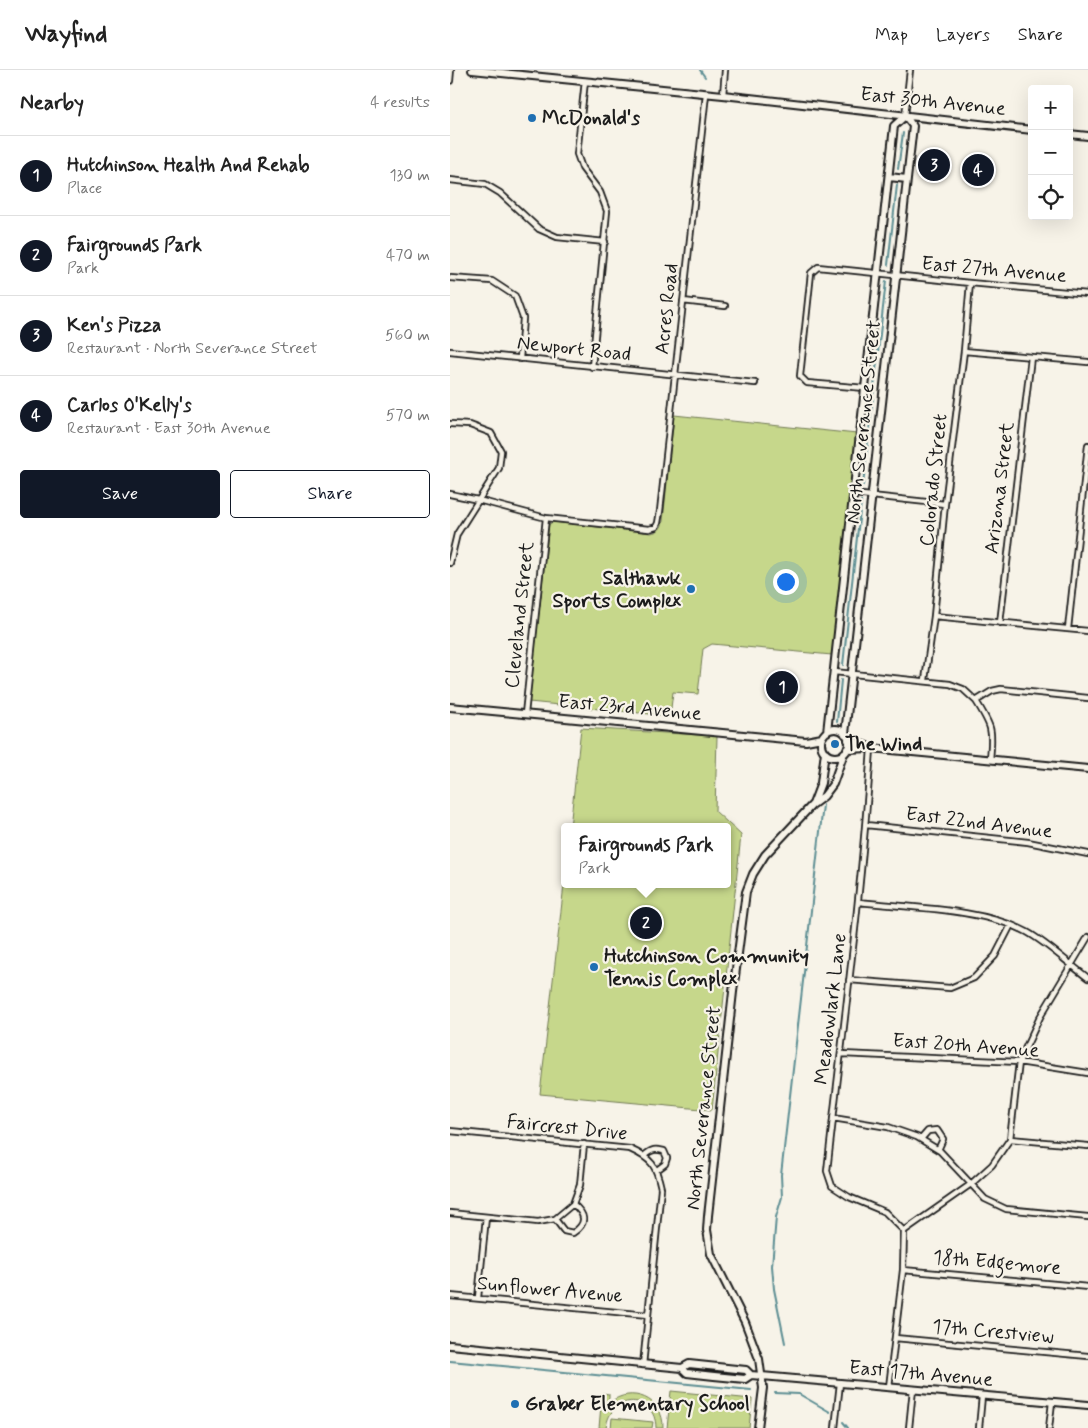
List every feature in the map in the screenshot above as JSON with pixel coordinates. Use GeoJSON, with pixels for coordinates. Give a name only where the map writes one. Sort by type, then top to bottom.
{"type":"FeatureCollection","features":[{"type":"Feature","properties":{"kind":"street"},"geometry":{"type":"LineString","coordinates":[[450,81],[452,70]]}},
{"type":"Feature","properties":{"kind":"street","name":"East 30th Avenue"},"geometry":{"type":"LineString","coordinates":[[472,70],[516,72],[1028,130]]}},
{"type":"Feature","properties":{"kind":"street"},"geometry":{"type":"LineString","coordinates":[[723,95],[725,70]]}},
{"type":"Feature","properties":{"kind":"street","name":"North Severance Street"},"geometry":{"type":"LineString","coordinates":[[824,735],[834,672],[894,126],[905,116],[910,70]]}},
{"type":"Feature","properties":{"kind":"street"},"geometry":{"type":"LineString","coordinates":[[585,81],[577,154],[582,168],[600,192],[607,211],[592,367]]}},
{"type":"Feature","properties":{"kind":"street","name":"Acres Road"},"geometry":{"type":"LineString","coordinates":[[546,518],[649,529],[656,527],[658,524],[706,94]]}},
{"type":"Feature","properties":{"kind":"street","name":"North Severance Street"},"geometry":{"type":"LineString","coordinates":[[847,737],[852,674],[913,126],[905,116]]}},
{"type":"Feature","properties":{"kind":"street"},"geometry":{"type":"LineString","coordinates":[[1073,134],[1088,136]]}},
{"type":"Feature","properties":{"kind":"street"},"geometry":{"type":"LineString","coordinates":[[889,177],[907,179]]}},
{"type":"Feature","properties":{"kind":"street"},"geometry":{"type":"LineString","coordinates":[[450,180],[486,184],[500,192],[538,229],[545,232],[557,236],[605,242]]}},
{"type":"Feature","properties":{"kind":"street","name":"East 27th Avenue"},"geometry":{"type":"LineString","coordinates":[[865,388],[807,383],[800,376],[811,273],[818,267],[1088,294]]}},
{"type":"Feature","properties":{"kind":"street"},"geometry":{"type":"LineString","coordinates":[[450,278],[492,281],[515,296],[523,318],[520,359]]}},
{"type":"Feature","properties":{"kind":"street","name":"Colorado Street"},"geometry":{"type":"LineString","coordinates":[[925,680],[934,616],[970,283]]}},
{"type":"Feature","properties":{"kind":"street"},"geometry":{"type":"LineString","coordinates":[[683,301],[725,306]]}},
{"type":"Feature","properties":{"kind":"street","name":"Newport Road"},"geometry":{"type":"LineString","coordinates":[[450,351],[755,383]]}},
{"type":"Feature","properties":{"kind":"street"},"geometry":{"type":"LineString","coordinates":[[964,351],[1088,362]]}},
{"type":"Feature","properties":{"kind":"street","name":"Arizona Street"},"geometry":{"type":"LineString","coordinates":[[1000,623],[1031,357]]}},
{"type":"Feature","properties":{"kind":"street"},"geometry":{"type":"LineString","coordinates":[[450,424],[470,425],[491,433],[501,451],[499,468],[457,534],[450,563]]}},
{"type":"Feature","properties":{"kind":"street"},"geometry":{"type":"LineString","coordinates":[[1068,629],[1088,445]]}},
{"type":"Feature","properties":{"kind":"street"},"geometry":{"type":"LineString","coordinates":[[450,494],[546,518]]}},
{"type":"Feature","properties":{"kind":"street"},"geometry":{"type":"LineString","coordinates":[[854,494],[945,504]]}},
{"type":"Feature","properties":{"kind":"street","name":"Cleveland Street"},"geometry":{"type":"LineString","coordinates":[[525,714],[546,518]]}},
{"type":"Feature","properties":{"kind":"street"},"geometry":{"type":"LineString","coordinates":[[934,616],[1088,631]]}},
{"type":"Feature","properties":{"kind":"street"},"geometry":{"type":"LineString","coordinates":[[834,672],[925,680],[958,686],[976,701],[990,723],[992,735],[990,759]]}},
{"type":"Feature","properties":{"kind":"street"},"geometry":{"type":"LineString","coordinates":[[976,701],[992,691],[1001,689],[1088,698]]}},
{"type":"Feature","properties":{"kind":"street","name":"East 23rd Avenue"},"geometry":{"type":"LineString","coordinates":[[450,707],[806,741],[824,751]]}},
{"type":"Feature","properties":{"kind":"street"},"geometry":{"type":"LineString","coordinates":[[871,748],[847,737],[838,730],[824,735],[821,744],[824,751],[834,757],[846,751],[871,748],[1088,769]]}},
{"type":"Feature","properties":{"kind":"street","name":"East 23rd Avenue"},"geometry":{"type":"LineString","coordinates":[[806,741],[824,735]]}},
{"type":"Feature","properties":{"kind":"street"},"geometry":{"type":"LineString","coordinates":[[846,751],[847,737]]}},
{"type":"Feature","properties":{"kind":"street","name":"Meadowlark Lane"},"geometry":{"type":"LineString","coordinates":[[871,748],[859,902],[848,980],[842,1054],[827,1171],[832,1186],[849,1197],[885,1212],[904,1231]]}},
{"type":"Feature","properties":{"kind":"street","name":"North Severance Street"},"geometry":{"type":"LineString","coordinates":[[812,805],[820,783],[824,751]]}},
{"type":"Feature","properties":{"kind":"street","name":"North Severance Street"},"geometry":{"type":"LineString","coordinates":[[758,1428],[762,1388],[759,1359],[745,1322],[711,1254],[708,1230],[733,992],[746,892],[753,874],[765,855],[812,805],[824,796],[833,784],[846,751]]}},
{"type":"Feature","properties":{"kind":"street","name":"East 22nd Avenue"},"geometry":{"type":"LineString","coordinates":[[866,826],[1028,842],[1088,854]]}},
{"type":"Feature","properties":{"kind":"street"},"geometry":{"type":"LineString","coordinates":[[859,902],[970,914],[1011,925],[1028,933],[1088,978]]}},
{"type":"Feature","properties":{"kind":"street"},"geometry":{"type":"LineString","coordinates":[[848,980],[950,988],[974,978],[980,973],[995,956],[1011,925]]}},
{"type":"Feature","properties":{"kind":"street"},"geometry":{"type":"LineString","coordinates":[[889,1387],[903,1270],[904,1231],[971,1184],[992,1165],[1010,1139],[1019,1062],[1040,1017],[1088,937]]}},
{"type":"Feature","properties":{"kind":"street","name":"East 20th Avenue"},"geometry":{"type":"LineString","coordinates":[[842,1054],[1019,1062],[1088,1073]]}},
{"type":"Feature","properties":{"kind":"street"},"geometry":{"type":"LineString","coordinates":[[833,1118],[888,1127],[921,1138],[938,1150],[985,1198],[1006,1209],[1088,1217]]}},
{"type":"Feature","properties":{"kind":"street"},"geometry":{"type":"LineString","coordinates":[[921,1138],[928,1131],[937,1130],[942,1138],[938,1150]]}},
{"type":"Feature","properties":{"kind":"street","name":"Faircrest Drive"},"geometry":{"type":"LineString","coordinates":[[450,1131],[630,1148],[645,1155],[657,1170]]}},
{"type":"Feature","properties":{"kind":"street"},"geometry":{"type":"LineString","coordinates":[[1010,1139],[1088,1146]]}},
{"type":"Feature","properties":{"kind":"street"},"geometry":{"type":"LineString","coordinates":[[450,1213],[538,1222],[555,1219],[573,1204],[580,1185],[584,1144]]}},
{"type":"Feature","properties":{"kind":"street"},"geometry":{"type":"LineString","coordinates":[[643,1365],[661,1188],[657,1170],[665,1164],[667,1158],[664,1151],[656,1149],[645,1155]]}},
{"type":"Feature","properties":{"kind":"street"},"geometry":{"type":"LineString","coordinates":[[555,1219],[564,1231],[573,1233],[580,1228],[584,1218],[582,1211],[573,1204]]}},
{"type":"Feature","properties":{"kind":"street"},"geometry":{"type":"LineString","coordinates":[[478,1298],[486,1216]]}},
{"type":"Feature","properties":{"kind":"street","name":"18th Edgemore"},"geometry":{"type":"LineString","coordinates":[[903,1270],[1088,1287]]}},
{"type":"Feature","properties":{"kind":"street","name":"Sunflower Avenue"},"geometry":{"type":"LineString","coordinates":[[450,1296],[648,1315]]}},
{"type":"Feature","properties":{"kind":"street","name":"17th Crestview"},"geometry":{"type":"LineString","coordinates":[[895,1338],[1088,1356]]}},
{"type":"Feature","properties":{"kind":"street","name":"East 17th Avenue"},"geometry":{"type":"LineString","coordinates":[[450,1345],[643,1365],[682,1368],[689,1364],[746,1370],[751,1375],[1088,1405]]}},
{"type":"Feature","properties":{"kind":"street"},"geometry":{"type":"LineString","coordinates":[[835,1428],[840,1383]]}},
{"type":"Feature","properties":{"kind":"street"},"geometry":{"type":"LineString","coordinates":[[909,1428],[913,1389]]}},
{"type":"Feature","properties":{"kind":"street"},"geometry":{"type":"LineString","coordinates":[[979,1428],[982,1396]]}},
{"type":"Feature","properties":{"kind":"street"},"geometry":{"type":"LineString","coordinates":[[1049,1428],[1052,1402]]}},
{"type":"Feature","properties":{"kind":"green space","name":"Salthawk Sports Complex"},"geometry":{"type":"Polygon","coordinates":[[[674,415],[857,434],[832,655],[712,644],[703,649],[698,694],[673,692],[670,716],[529,702],[549,524],[553,522],[656,532],[662,526],[663,521],[674,415]]]}},
{"type":"Feature","properties":{"kind":"green space"},"geometry":{"type":"Polygon","coordinates":[[[581,728],[717,736],[715,811],[728,823],[570,823],[581,728]]]}},
{"type":"Feature","properties":{"kind":"green space"},"geometry":{"type":"Polygon","coordinates":[[[731,826],[741,835],[712,1110],[540,1094],[564,888],[731,888],[731,826]]]}},
{"type":"Feature","properties":{"kind":"green space"},"geometry":{"type":"Polygon","coordinates":[[[671,1391],[752,1399],[749,1428],[667,1428],[671,1391]]]}},
{"type":"Feature","properties":{"kind":"green space"},"geometry":{"type":"Polygon","coordinates":[[[602,1393],[609,1394],[609,1403],[627,1395],[636,1395],[652,1402],[662,1418],[663,1428],[656,1428],[654,1416],[649,1408],[641,1403],[632,1401],[616,1408],[609,1416],[606,1428],[599,1428],[602,1393]]]}},
{"type":"Feature","properties":{"kind":"green space"},"geometry":{"type":"Polygon","coordinates":[[[612,1418],[653,1422],[652,1428],[611,1428],[612,1418]]]}},
{"type":"Feature","properties":{"kind":"waterway"},"geometry":{"type":"LineString","coordinates":[[700,70],[705,77]]}},
{"type":"Feature","properties":{"kind":"waterway"},"geometry":{"type":"LineString","coordinates":[[898,169],[903,133]]}},
{"type":"Feature","properties":{"kind":"waterway"},"geometry":{"type":"LineString","coordinates":[[888,265],[897,185]]}},
{"type":"Feature","properties":{"kind":"waterway"},"geometry":{"type":"LineString","coordinates":[[863,485],[886,281]]}},
{"type":"Feature","properties":{"kind":"waterway"},"geometry":{"type":"LineString","coordinates":[[843,665],[861,501]]}},
{"type":"Feature","properties":{"kind":"waterway"},"geometry":{"type":"LineString","coordinates":[[837,722],[841,680]]}},
{"type":"Feature","properties":{"kind":"waterway"},"geometry":{"type":"LineString","coordinates":[[785,1343],[774,1289],[772,1266],[776,1217],[782,1197],[781,1175],[823,805]]}},
{"type":"Feature","properties":{"kind":"waterway"},"geometry":{"type":"LineString","coordinates":[[450,1361],[751,1390]]}},
{"type":"Feature","properties":{"kind":"waterway"},"geometry":{"type":"LineString","coordinates":[[775,1393],[799,1394],[830,1412]]}},
{"type":"Feature","properties":{"kind":"waterway"},"geometry":{"type":"LineString","coordinates":[[843,1422],[848,1428]]}},
{"type":"Feature","properties":{"kind":"place","name":"McDonald's"},"geometry":{"type":"Point","coordinates":[532,118]}},
{"type":"Feature","properties":{"kind":"place","name":"Ken's Pizza"},"geometry":{"type":"Point","coordinates":[934,165]}},
{"type":"Feature","properties":{"kind":"place","name":"Carlos O'Kelly's"},"geometry":{"type":"Point","coordinates":[978,170]}},
{"type":"Feature","properties":{"kind":"place","name":"Salthawk Sports Complex"},"geometry":{"type":"Point","coordinates":[691,589]}},
{"type":"Feature","properties":{"kind":"place","name":"Hutchinson Health And Rehab"},"geometry":{"type":"Point","coordinates":[782,687]}},
{"type":"Feature","properties":{"kind":"place","name":"The Wind"},"geometry":{"type":"Point","coordinates":[835,744]}},
{"type":"Feature","properties":{"kind":"place","name":"Fairgrounds Park"},"geometry":{"type":"Point","coordinates":[646,923]}},
{"type":"Feature","properties":{"kind":"place","name":"Hutchinson Community Tennis Complex"},"geometry":{"type":"Point","coordinates":[594,967]}},
{"type":"Feature","properties":{"kind":"place","name":"Graber Elementary School"},"geometry":{"type":"Point","coordinates":[515,1404]}}]}
